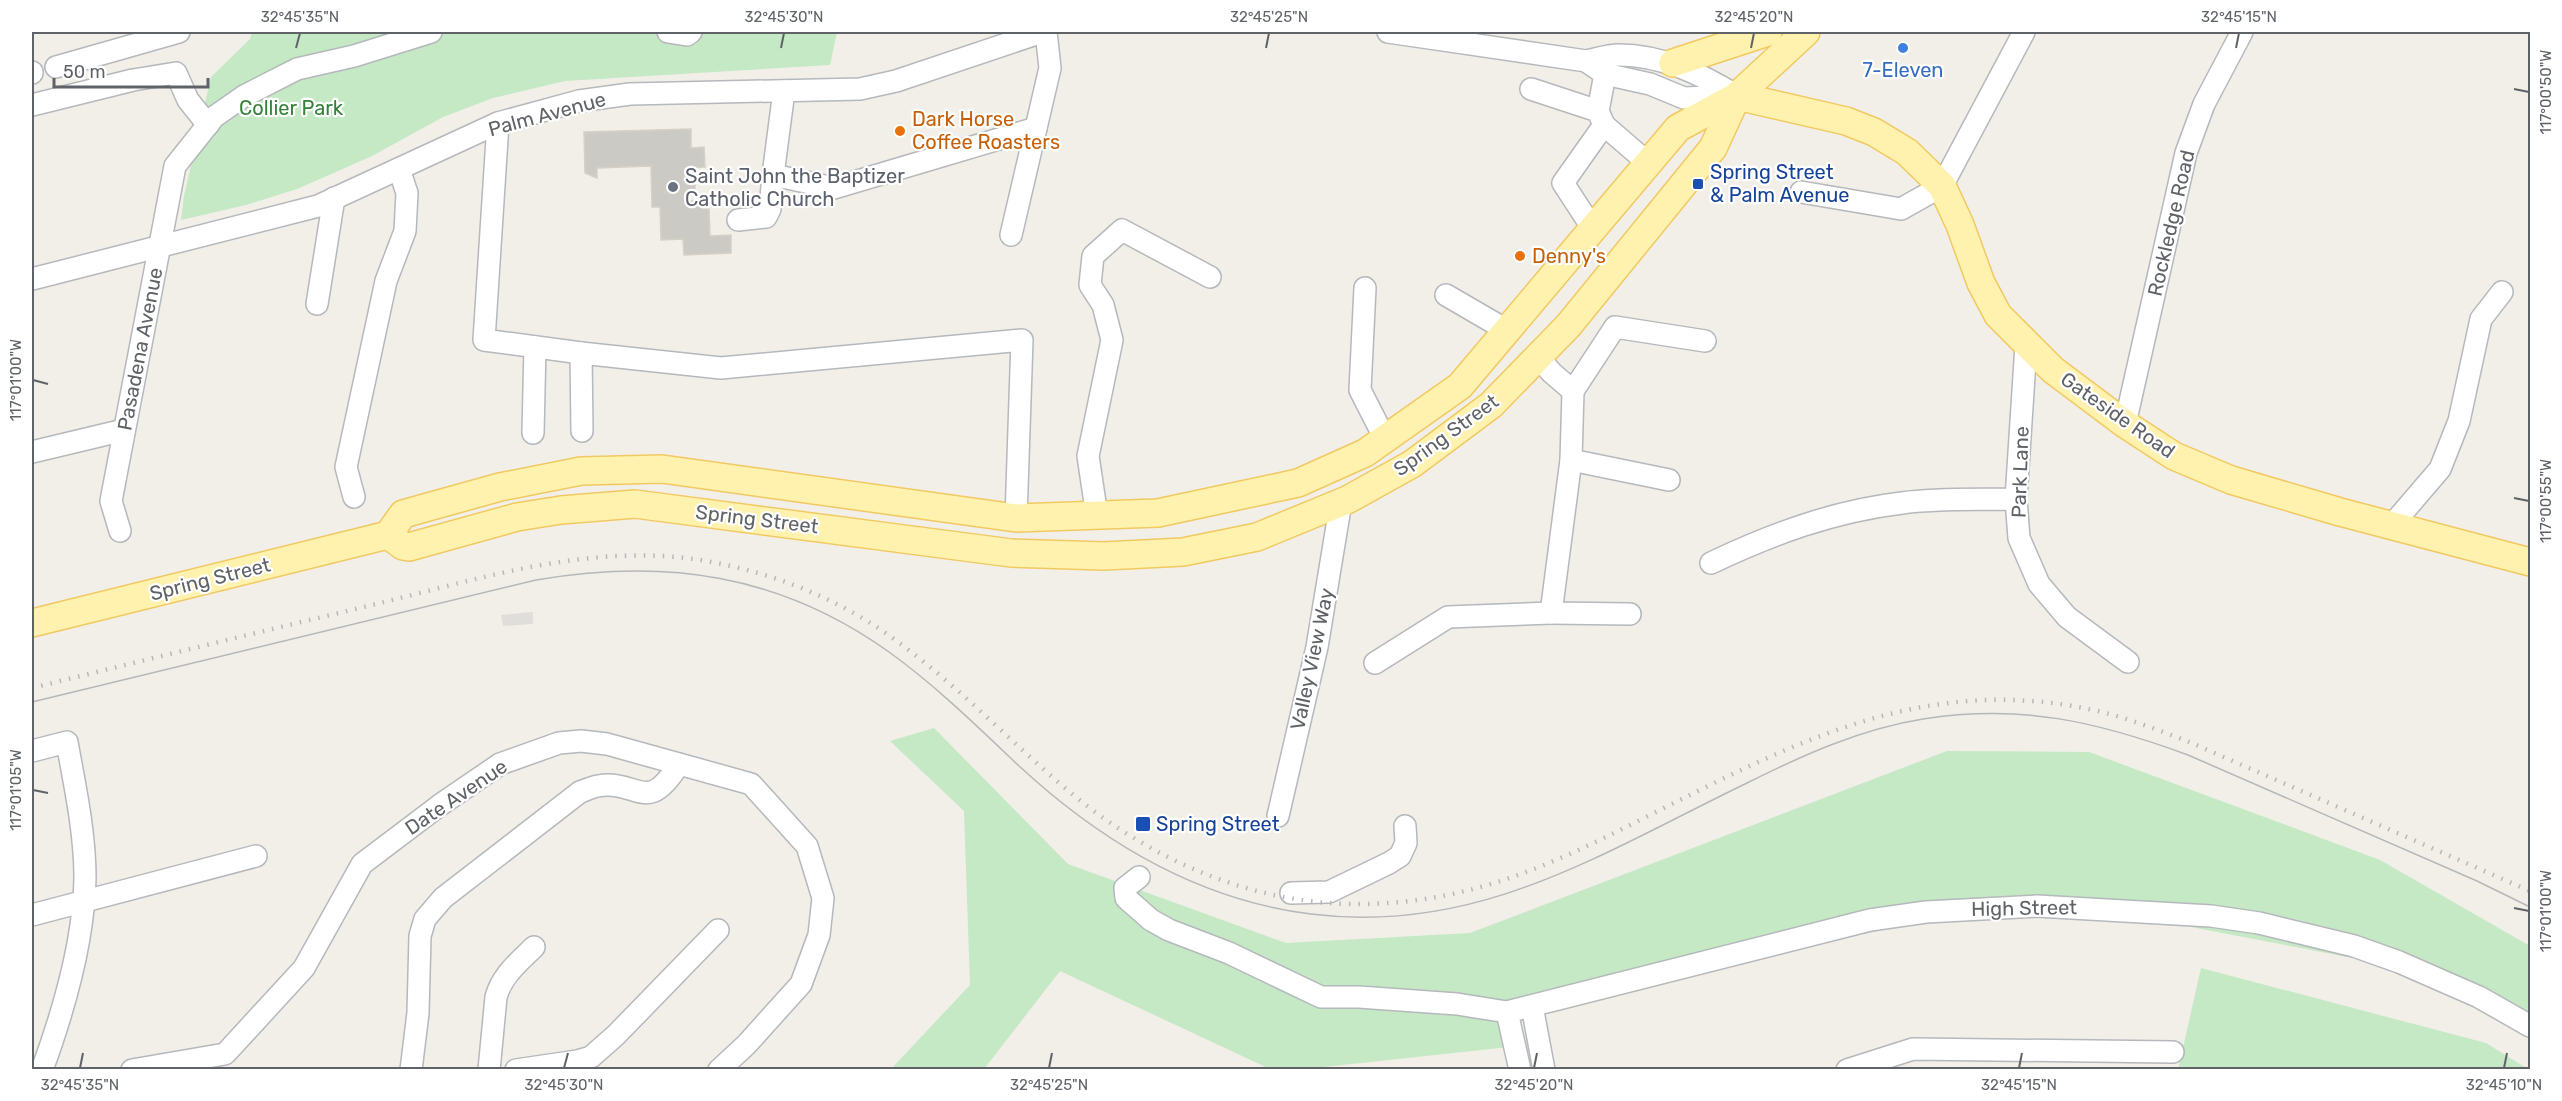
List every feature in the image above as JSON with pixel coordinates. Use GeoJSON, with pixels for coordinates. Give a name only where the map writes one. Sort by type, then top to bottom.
{"type":"FeatureCollection","features":[{"type":"Feature","properties":{"kind":"main road"},"geometry":{"type":"LineString","coordinates":[[1673,63],[1768,32]]}},
{"type":"Feature","properties":{"kind":"main road","name":"Spring Street"},"geometry":{"type":"LineString","coordinates":[[32,623],[388,535],[403,514],[500,487],[582,471],[662,469],[1016,518],[1158,513],[1298,483],[1365,453],[1460,386],[1678,128],[1737,96],[1806,32]]}},
{"type":"Feature","properties":{"kind":"main road","name":"Spring Street"},"geometry":{"type":"LineString","coordinates":[[388,535],[409,548],[518,517],[561,510],[635,504],[1011,553],[1104,556],[1183,552],[1257,537],[1341,502],[1412,464],[1491,405],[1568,326],[1713,148],[1737,96]]}},
{"type":"Feature","properties":{"kind":"main road","name":"Gateside Road"},"geometry":{"type":"LineString","coordinates":[[1737,96],[1846,122],[1875,132],[1907,152],[1942,186],[1960,225],[1981,284],[1998,315],[2053,370],[2125,424],[2174,456],[2230,480],[2340,512],[2530,562]]}},
{"type":"Feature","properties":{"kind":"main road"},"geometry":{"type":"LineString","coordinates":[[1509,329],[1538,357]]}},
{"type":"Feature","properties":{"kind":"street"},"geometry":{"type":"LineString","coordinates":[[56,67],[178,32]]}},
{"type":"Feature","properties":{"kind":"street"},"geometry":{"type":"LineString","coordinates":[[32,105],[133,80],[176,73],[188,100],[208,125],[214,117],[244,96],[297,69],[354,56],[431,32]]}},
{"type":"Feature","properties":{"kind":"street"},"geometry":{"type":"LineString","coordinates":[[668,32],[687,35],[691,32]]}},
{"type":"Feature","properties":{"kind":"street"},"geometry":{"type":"LineString","coordinates":[[1011,235],[1050,68],[1044,32]]}},
{"type":"Feature","properties":{"kind":"street","name":"Palm Avenue"},"geometry":{"type":"LineString","coordinates":[[32,279],[318,206],[498,123],[579,101],[630,94],[860,89],[896,81],[1044,32]]}},
{"type":"Feature","properties":{"kind":"street"},"geometry":{"type":"LineString","coordinates":[[1388,32],[1476,38],[1586,61],[1618,55],[1673,63],[1704,76],[1737,96]]}},
{"type":"Feature","properties":{"kind":"street"},"geometry":{"type":"LineString","coordinates":[[1802,192],[1901,209],[1942,186],[2024,32]]}},
{"type":"Feature","properties":{"kind":"street","name":"Rockledge Road"},"geometry":{"type":"LineString","coordinates":[[2125,424],[2186,153],[2204,104],[2242,32]]}},
{"type":"Feature","properties":{"kind":"street"},"geometry":{"type":"LineString","coordinates":[[1586,61],[1605,74],[1650,84],[1684,98],[1737,96]]}},
{"type":"Feature","properties":{"kind":"street"},"geometry":{"type":"LineString","coordinates":[[1593,229],[1563,183],[1601,118],[1605,74]]}},
{"type":"Feature","properties":{"kind":"street"},"geometry":{"type":"LineString","coordinates":[[1530,88],[1601,118],[1648,163]]}},
{"type":"Feature","properties":{"kind":"street"},"geometry":{"type":"LineString","coordinates":[[738,220],[766,217],[770,208],[784,91]]}},
{"type":"Feature","properties":{"kind":"street"},"geometry":{"type":"LineString","coordinates":[[498,123],[484,340],[721,368],[1022,340],[1016,518]]}},
{"type":"Feature","properties":{"kind":"street","name":"Pasadena Avenue"},"geometry":{"type":"LineString","coordinates":[[120,531],[111,501],[175,166],[208,125]]}},
{"type":"Feature","properties":{"kind":"street"},"geometry":{"type":"LineString","coordinates":[[773,175],[834,188],[1036,128]]}},
{"type":"Feature","properties":{"kind":"street"},"geometry":{"type":"LineString","coordinates":[[354,497],[346,467],[386,281],[405,231],[407,193],[399,169]]}},
{"type":"Feature","properties":{"kind":"street"},"geometry":{"type":"LineString","coordinates":[[317,304],[334,198]]}},
{"type":"Feature","properties":{"kind":"street"},"geometry":{"type":"LineString","coordinates":[[1097,516],[1088,456],[1112,340],[1103,305],[1090,285],[1093,256],[1122,230],[1210,277]]}},
{"type":"Feature","properties":{"kind":"street"},"geometry":{"type":"LineString","coordinates":[[1365,288],[1360,390],[1385,439]]}},
{"type":"Feature","properties":{"kind":"street"},"geometry":{"type":"LineString","coordinates":[[2392,525],[2440,469],[2459,421],[2481,320],[2502,292]]}},
{"type":"Feature","properties":{"kind":"street"},"geometry":{"type":"LineString","coordinates":[[1446,295],[1509,329]]}},
{"type":"Feature","properties":{"kind":"street"},"geometry":{"type":"LineString","coordinates":[[1551,613],[1571,460],[1574,391],[1615,327],[1705,342]]}},
{"type":"Feature","properties":{"kind":"street","name":"Park Lane"},"geometry":{"type":"LineString","coordinates":[[2026,345],[2016,499],[2019,538],[2039,584],[2067,617],[2128,662]]}},
{"type":"Feature","properties":{"kind":"street"},"geometry":{"type":"LineString","coordinates":[[533,433],[535,347]]}},
{"type":"Feature","properties":{"kind":"street"},"geometry":{"type":"LineString","coordinates":[[581,353],[582,431]]}},
{"type":"Feature","properties":{"kind":"street"},"geometry":{"type":"LineString","coordinates":[[1538,357],[1552,373],[1574,391]]}},
{"type":"Feature","properties":{"kind":"street"},"geometry":{"type":"LineString","coordinates":[[32,452],[124,430]]}},
{"type":"Feature","properties":{"kind":"street"},"geometry":{"type":"LineString","coordinates":[[1571,460],[1669,480]]}},
{"type":"Feature","properties":{"kind":"street"},"geometry":{"type":"LineString","coordinates":[[1711,562],[1763,538],[1844,512],[1904,502],[2016,499]]}},
{"type":"Feature","properties":{"kind":"street","name":"Valley View Way"},"geometry":{"type":"LineString","coordinates":[[1278,816],[1317,647],[1341,502]]}},
{"type":"Feature","properties":{"kind":"street"},"geometry":{"type":"LineString","coordinates":[[1375,663],[1448,617],[1551,613],[1630,614]]}},
{"type":"Feature","properties":{"kind":"street","name":"Date Avenue"},"geometry":{"type":"LineString","coordinates":[[132,1070],[227,1062],[304,968],[362,864],[440,805],[500,764],[559,743],[581,741],[607,744],[751,784],[807,846],[823,898],[819,935],[801,984],[746,1045],[719,1070]]}},
{"type":"Feature","properties":{"kind":"street"},"geometry":{"type":"LineString","coordinates":[[32,751],[67,742],[81,816],[85,879],[76,956],[55,1033],[42,1070]]}},
{"type":"Feature","properties":{"kind":"street"},"geometry":{"type":"LineString","coordinates":[[411,1070],[418,1013],[420,936],[426,919],[442,898],[580,792],[598,786],[651,793],[669,780],[679,764]]}},
{"type":"Feature","properties":{"kind":"street"},"geometry":{"type":"LineString","coordinates":[[1291,893],[1329,892],[1389,863],[1400,856],[1406,843],[1405,826]]}},
{"type":"Feature","properties":{"kind":"street"},"geometry":{"type":"LineString","coordinates":[[32,915],[256,856]]}},
{"type":"Feature","properties":{"kind":"street"},"geometry":{"type":"LineString","coordinates":[[1138,877],[1125,888],[1126,898],[1151,920],[1169,930],[1257,966],[1321,997],[1359,997],[1457,1004],[1507,1012],[1520,1070]]}},
{"type":"Feature","properties":{"kind":"street","name":"High Street"},"geometry":{"type":"LineString","coordinates":[[1507,1012],[1870,920],[1938,911],[2037,906],[2211,916],[2307,933],[2354,946],[2433,975],[2479,997],[2530,1026]]}},
{"type":"Feature","properties":{"kind":"street"},"geometry":{"type":"LineString","coordinates":[[516,1070],[591,1057],[616,1035],[718,930]]}},
{"type":"Feature","properties":{"kind":"street"},"geometry":{"type":"LineString","coordinates":[[489,1070],[499,986],[507,974],[534,946]]}},
{"type":"Feature","properties":{"kind":"street"},"geometry":{"type":"LineString","coordinates":[[1532,1006],[1544,1070]]}},
{"type":"Feature","properties":{"kind":"street"},"geometry":{"type":"LineString","coordinates":[[1847,1070],[1913,1049],[2173,1052]]}},
{"type":"Feature","properties":{"kind":"shaded area"},"geometry":{"type":"Polygon","coordinates":[[[533,612],[533,624],[503,626],[501,615],[533,612]]]}},
{"type":"Feature","properties":{"kind":"green space","name":"Collier Park"},"geometry":{"type":"Polygon","coordinates":[[[252,32],[837,32],[830,65],[565,81],[493,98],[443,117],[372,156],[297,189],[246,205],[181,220],[184,196],[211,77],[250,39],[252,32]]]}},
{"type":"Feature","properties":{"kind":"green space"},"geometry":{"type":"Polygon","coordinates":[[[934,728],[1068,864],[1286,943],[1470,933],[1947,751],[2089,752],[2380,860],[2530,946],[2530,1028],[2432,973],[2091,908],[1983,908],[1507,1012],[1509,1047],[1305,1069],[1270,1069],[1060,971],[984,1069],[891,1069],[970,985],[964,811],[890,741],[934,728]]]}},
{"type":"Feature","properties":{"kind":"green space"},"geometry":{"type":"Polygon","coordinates":[[[2201,968],[2486,1043],[2528,1069],[2178,1070],[2201,968]]]}},
{"type":"Feature","properties":{"kind":"building","name":"Saint John the Baptizer Catholic Church"},"geometry":{"type":"Polygon","coordinates":[[[691,129],[691,148],[704,147],[705,167],[685,168],[685,181],[695,181],[695,193],[685,193],[685,201],[703,201],[703,209],[709,209],[710,236],[731,235],[731,253],[684,255],[683,239],[661,240],[660,207],[652,207],[651,166],[597,168],[597,178],[585,173],[584,132],[691,129]]]}},
{"type":"Feature","properties":{"kind":"tram line"},"geometry":{"type":"LineString","coordinates":[[32,702],[536,580],[630,571],[676,573],[720,578],[763,589],[806,605],[848,626],[889,652],[923,678],[1050,793],[1117,842],[1190,881],[1229,896],[1269,907],[1311,914],[1372,917],[1429,912],[1484,900],[1537,883],[1589,861],[1766,774],[1831,745],[1876,729],[1923,719],[1993,714],[2026,715],[2090,725],[2188,755],[2477,881],[2530,907]]}},
{"type":"Feature","properties":{"kind":"railway"},"geometry":{"type":"LineString","coordinates":[[32,688],[495,574],[580,559],[664,556],[706,561],[757,573],[807,590],[854,613],[920,659],[1065,788],[1131,836],[1204,873],[1242,887],[1282,897],[1323,903],[1364,904],[1439,897],[1473,889],[1507,879],[1573,853],[1697,791],[1808,741],[1864,721],[1921,707],[1980,700],[2041,702],[2106,713],[2140,723],[2194,744],[2530,891]]}},
{"type":"Feature","properties":{"kind":"place","name":"7-Eleven"},"geometry":{"type":"Point","coordinates":[1903,48]}},
{"type":"Feature","properties":{"kind":"place","name":"Dark Horse Coffee Roasters"},"geometry":{"type":"Point","coordinates":[900,131]}},
{"type":"Feature","properties":{"kind":"place","name":"Spring Street & Palm Avenue"},"geometry":{"type":"Point","coordinates":[1698,184]}},
{"type":"Feature","properties":{"kind":"place","name":"Saint John the Baptizer Catholic Church"},"geometry":{"type":"Point","coordinates":[673,187]}},
{"type":"Feature","properties":{"kind":"place","name":"Denny's"},"geometry":{"type":"Point","coordinates":[1520,256]}},
{"type":"Feature","properties":{"kind":"place","name":"Spring Street"},"geometry":{"type":"Point","coordinates":[1143,824]}}]}
